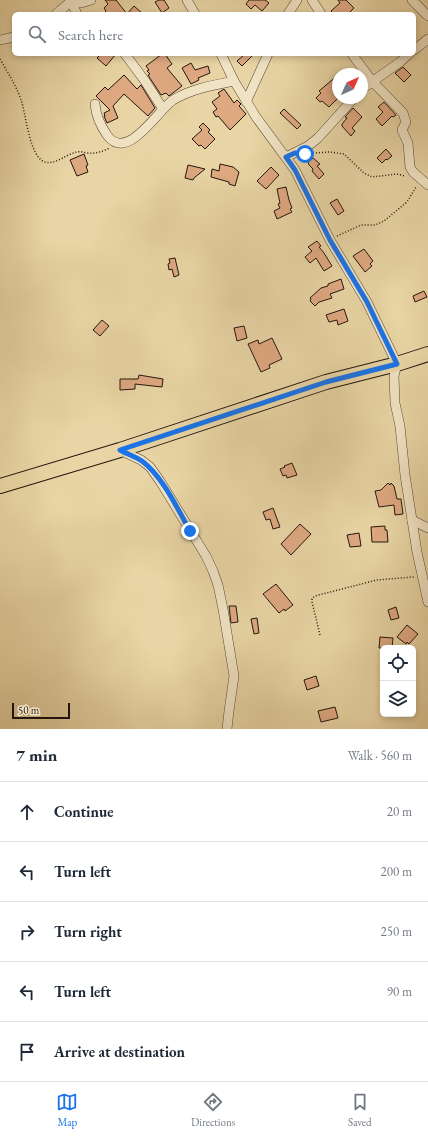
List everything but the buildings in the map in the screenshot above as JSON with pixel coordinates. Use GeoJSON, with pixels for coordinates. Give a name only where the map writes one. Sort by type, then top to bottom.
{"type":"FeatureCollection","features":[{"type":"Feature","properties":{"kind":"main road"},"geometry":{"type":"LineString","coordinates":[[0,486],[120,450],[326,382],[397,364],[428,354]]}},
{"type":"Feature","properties":{"kind":"street"},"geometry":{"type":"LineString","coordinates":[[70,1],[76,4],[91,0]]}},
{"type":"Feature","properties":{"kind":"street"},"geometry":{"type":"LineString","coordinates":[[188,0],[194,12]]}},
{"type":"Feature","properties":{"kind":"street"},"geometry":{"type":"LineString","coordinates":[[289,12],[297,0]]}},
{"type":"Feature","properties":{"kind":"street"},"geometry":{"type":"LineString","coordinates":[[312,0],[321,12]]}},
{"type":"Feature","properties":{"kind":"street"},"geometry":{"type":"LineString","coordinates":[[412,0],[428,16]]}},
{"type":"Feature","properties":{"kind":"street"},"geometry":{"type":"LineString","coordinates":[[58,12],[70,1]]}},
{"type":"Feature","properties":{"kind":"street"},"geometry":{"type":"LineString","coordinates":[[70,1],[76,12]]}},
{"type":"Feature","properties":{"kind":"street"},"geometry":{"type":"LineString","coordinates":[[0,40],[12,37]]}},
{"type":"Feature","properties":{"kind":"street"},"geometry":{"type":"LineString","coordinates":[[416,49],[428,40]]}},
{"type":"Feature","properties":{"kind":"street"},"geometry":{"type":"LineString","coordinates":[[126,56],[163,108]]}},
{"type":"Feature","properties":{"kind":"street"},"geometry":{"type":"LineString","coordinates":[[222,56],[246,102],[266,132],[295,170],[330,240],[367,302],[397,364],[394,376],[395,403],[400,426],[416,552],[428,602]]}},
{"type":"Feature","properties":{"kind":"street"},"geometry":{"type":"LineString","coordinates":[[246,102],[267,56]]}},
{"type":"Feature","properties":{"kind":"street"},"geometry":{"type":"LineString","coordinates":[[353,56],[372,81],[403,113],[406,122],[402,130],[408,143],[410,167],[413,172],[426,183]]}},
{"type":"Feature","properties":{"kind":"street"},"geometry":{"type":"LineString","coordinates":[[368,84],[387,72],[407,56]]}},
{"type":"Feature","properties":{"kind":"street"},"geometry":{"type":"LineString","coordinates":[[95,104],[98,120],[105,132],[114,142],[121,144],[134,138],[163,108],[172,101],[194,90],[209,85],[234,81]]}},
{"type":"Feature","properties":{"kind":"street"},"geometry":{"type":"LineString","coordinates":[[286,157],[308,146],[318,138],[349,104]]}},
{"type":"Feature","properties":{"kind":"street"},"geometry":{"type":"LineString","coordinates":[[120,450],[141,460],[160,480],[206,556],[213,571],[218,585],[223,609],[234,676],[228,729]]}},
{"type":"Feature","properties":{"kind":"street"},"geometry":{"type":"LineString","coordinates":[[412,520],[428,528]]}},
{"type":"Feature","properties":{"kind":"path"},"geometry":{"type":"LineString","coordinates":[[0,59],[14,81],[22,101],[28,131],[40,160],[52,162],[78,152],[98,153],[121,144]]}},
{"type":"Feature","properties":{"kind":"path"},"geometry":{"type":"LineString","coordinates":[[313,153],[330,152],[344,154],[364,173],[372,177],[397,174],[406,176]]}},
{"type":"Feature","properties":{"kind":"path"},"geometry":{"type":"LineString","coordinates":[[330,240],[355,227],[361,225],[375,225],[384,221],[407,202],[415,188],[426,183]]}},
{"type":"Feature","properties":{"kind":"path"},"geometry":{"type":"LineString","coordinates":[[320,635],[312,602],[312,599],[315,596],[377,580],[422,576]]}},
{"type":"Feature","properties":{"kind":"route"},"geometry":{"type":"LineString","coordinates":[[190,531],[160,480],[150,468],[141,460],[120,450],[326,382],[397,364],[367,302],[330,240],[295,170],[286,157],[295,153],[305,154]]}}]}
